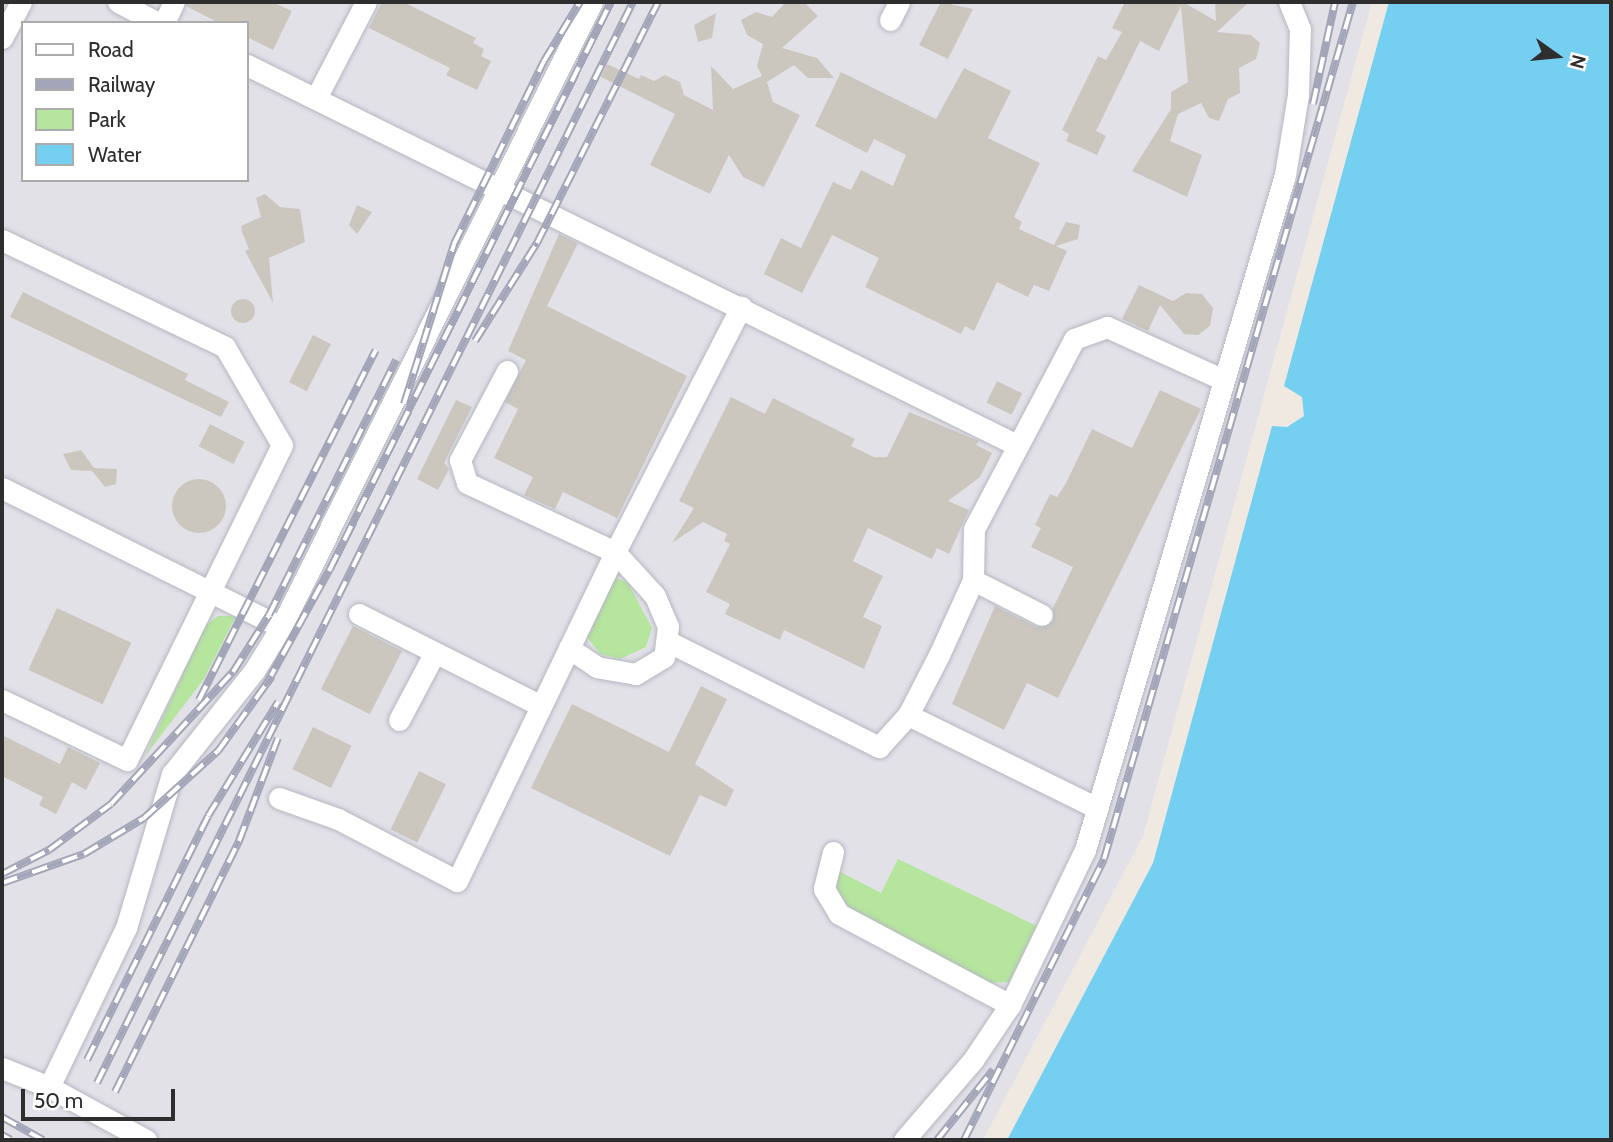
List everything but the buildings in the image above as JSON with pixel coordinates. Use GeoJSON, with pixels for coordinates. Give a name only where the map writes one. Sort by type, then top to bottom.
{"type":"FeatureCollection","features":[{"type":"Feature","properties":{"kind":"lane"},"geometry":{"type":"LineString","coordinates":[[2,38],[21,2]]}},
{"type":"Feature","properties":{"kind":"lane"},"geometry":{"type":"LineString","coordinates":[[118,2],[154,21]]}},
{"type":"Feature","properties":{"kind":"lane"},"geometry":{"type":"LineString","coordinates":[[165,21],[174,2]]}},
{"type":"Feature","properties":{"kind":"lane"},"geometry":{"type":"LineString","coordinates":[[316,97],[366,2]]}},
{"type":"Feature","properties":{"kind":"lane"},"geometry":{"type":"LineString","coordinates":[[49,1087],[126,928],[172,774],[254,671],[281,627],[592,2]]}},
{"type":"Feature","properties":{"kind":"lane"},"geometry":{"type":"LineString","coordinates":[[904,1140],[973,1060],[1010,1005],[1068,890],[1097,808],[1287,162],[1298,95],[1300,29],[1289,2]]}},
{"type":"Feature","properties":{"kind":"lane"},"geometry":{"type":"LineString","coordinates":[[248,65],[1015,444]]}},
{"type":"Feature","properties":{"kind":"lane"},"geometry":{"type":"LineString","coordinates":[[2,700],[127,760],[282,445],[225,347],[4,247]]}},
{"type":"Feature","properties":{"kind":"lane"},"geometry":{"type":"LineString","coordinates":[[279,798],[338,819],[457,881],[615,552],[741,307]]}},
{"type":"Feature","properties":{"kind":"lane"},"geometry":{"type":"LineString","coordinates":[[669,642],[879,747],[908,715],[973,580],[974,529],[1015,444],[1074,339],[1107,327],[1224,380]]}},
{"type":"Feature","properties":{"kind":"lane"},"geometry":{"type":"LineString","coordinates":[[506,371],[460,460],[467,483],[615,552],[655,596],[669,642],[664,656],[635,674],[597,667],[569,648]]}},
{"type":"Feature","properties":{"kind":"lane"},"geometry":{"type":"LineString","coordinates":[[2,488],[281,627]]}},
{"type":"Feature","properties":{"kind":"lane"},"geometry":{"type":"LineString","coordinates":[[973,580],[1042,615]]}},
{"type":"Feature","properties":{"kind":"lane"},"geometry":{"type":"LineString","coordinates":[[359,614],[541,706]]}},
{"type":"Feature","properties":{"kind":"lane"},"geometry":{"type":"LineString","coordinates":[[399,720],[434,654]]}},
{"type":"Feature","properties":{"kind":"lane"},"geometry":{"type":"LineString","coordinates":[[908,715],[1097,808]]}},
{"type":"Feature","properties":{"kind":"lane"},"geometry":{"type":"LineString","coordinates":[[833,852],[824,889],[839,915],[1010,1005]]}},
{"type":"Feature","properties":{"kind":"lane"},"geometry":{"type":"LineString","coordinates":[[2,1068],[49,1087],[146,1140]]}},
{"type":"Feature","properties":{"kind":"shaded area"},"geometry":{"type":"Polygon","coordinates":[[[2,2],[1372,2],[1143,836],[983,1140],[2,1140],[2,2]]]}},
{"type":"Feature","properties":{"kind":"green space"},"geometry":{"type":"Polygon","coordinates":[[[616,578],[628,583],[652,628],[646,647],[620,659],[600,654],[584,633],[616,578]]]}},
{"type":"Feature","properties":{"kind":"green space"},"geometry":{"type":"Polygon","coordinates":[[[218,616],[236,616],[204,679],[145,756],[205,626],[218,616]]]}},
{"type":"Feature","properties":{"kind":"green space"},"geometry":{"type":"Polygon","coordinates":[[[898,859],[1037,926],[1009,982],[986,983],[846,910],[834,890],[835,869],[881,893],[898,859]]]}},
{"type":"Feature","properties":{"kind":"water"},"geometry":{"type":"Polygon","coordinates":[[[1389,2],[1611,2],[1611,1140],[1007,1140],[1153,863],[1272,426],[1287,427],[1304,416],[1302,397],[1284,386],[1389,2]]]}},
{"type":"Feature","properties":{"kind":"railway"},"geometry":{"type":"LineString","coordinates":[[404,404],[454,244],[544,61],[580,2]]}},
{"type":"Feature","properties":{"kind":"railway"},"geometry":{"type":"LineString","coordinates":[[267,683],[330,569],[611,2]]}},
{"type":"Feature","properties":{"kind":"railway"},"geometry":{"type":"LineString","coordinates":[[97,1083],[633,2]]}},
{"type":"Feature","properties":{"kind":"railway"},"geometry":{"type":"LineString","coordinates":[[475,341],[537,243],[658,2]]}},
{"type":"Feature","properties":{"kind":"railway"},"geometry":{"type":"LineString","coordinates":[[1313,104],[1335,2]]}},
{"type":"Feature","properties":{"kind":"railway"},"geometry":{"type":"LineString","coordinates":[[964,1140],[1104,859],[1353,2]]}},
{"type":"Feature","properties":{"kind":"railway"},"geometry":{"type":"LineString","coordinates":[[199,700],[376,350]]}},
{"type":"Feature","properties":{"kind":"railway"},"geometry":{"type":"LineString","coordinates":[[2,874],[49,850],[111,804],[233,672],[269,615],[396,360]]}},
{"type":"Feature","properties":{"kind":"railway"},"geometry":{"type":"LineString","coordinates":[[2,883],[84,854],[144,818],[218,751],[272,676]]}},
{"type":"Feature","properties":{"kind":"railway"},"geometry":{"type":"LineString","coordinates":[[87,1060],[208,816],[278,702]]}},
{"type":"Feature","properties":{"kind":"railway"},"geometry":{"type":"LineString","coordinates":[[115,1092],[239,841],[278,738]]}},
{"type":"Feature","properties":{"kind":"railway"},"geometry":{"type":"LineString","coordinates":[[937,1140],[993,1070]]}},
{"type":"Feature","properties":{"kind":"railway"},"geometry":{"type":"LineString","coordinates":[[2,1117],[43,1140]]}},
{"type":"Feature","properties":{"kind":"railway"},"geometry":{"type":"LineString","coordinates":[[2,1135],[11,1140]]}}]}
